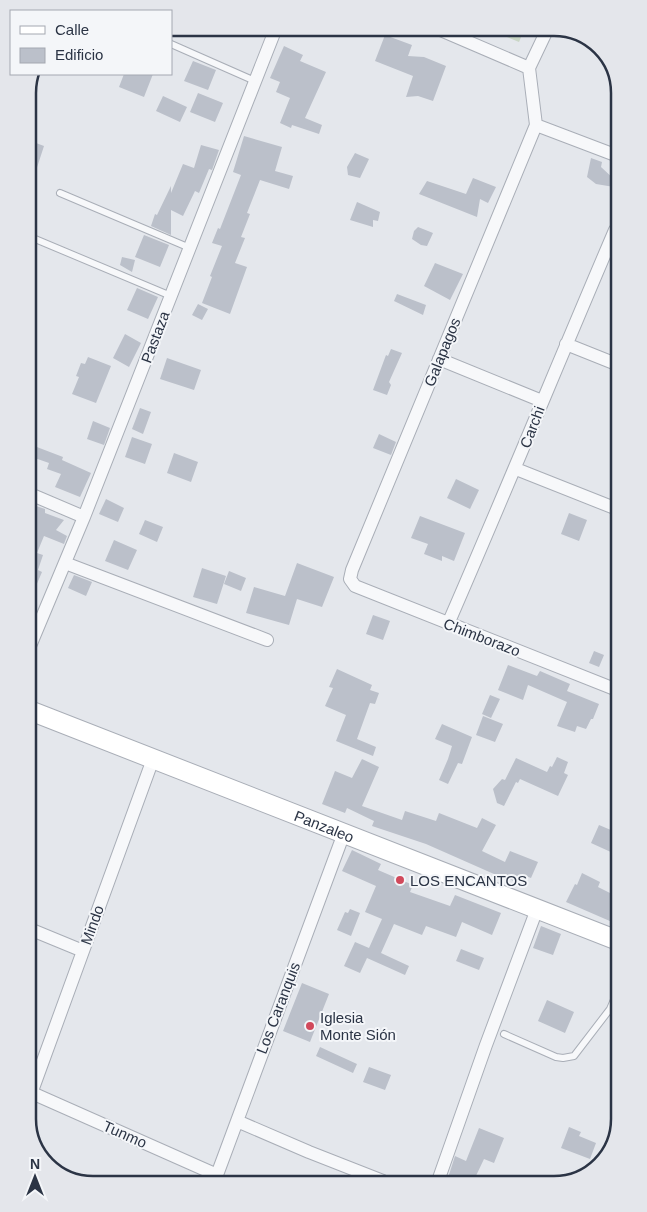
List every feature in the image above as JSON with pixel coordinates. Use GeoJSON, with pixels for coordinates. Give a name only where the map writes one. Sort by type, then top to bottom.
{"type":"FeatureCollection","features":[{"type":"Feature","properties":{"kind":"street","name":"Pastaza"},"geometry":{"type":"LineString","coordinates":[[36,632],[84,517],[273,36]]}},
{"type":"Feature","properties":{"kind":"street"},"geometry":{"type":"LineString","coordinates":[[455,36],[529,68]]}},
{"type":"Feature","properties":{"kind":"street"},"geometry":{"type":"LineString","coordinates":[[544,36],[529,68],[536,125],[611,153]]}},
{"type":"Feature","properties":{"kind":"street","name":"Galapagos"},"geometry":{"type":"LineString","coordinates":[[350,579],[352,570],[536,125]]}},
{"type":"Feature","properties":{"kind":"street","name":"Carchi"},"geometry":{"type":"LineString","coordinates":[[448,624],[516,469],[542,401],[611,239]]}},
{"type":"Feature","properties":{"kind":"street"},"geometry":{"type":"LineString","coordinates":[[566,344],[611,362]]}},
{"type":"Feature","properties":{"kind":"street"},"geometry":{"type":"LineString","coordinates":[[439,359],[542,401]]}},
{"type":"Feature","properties":{"kind":"street"},"geometry":{"type":"LineString","coordinates":[[516,469],[611,507]]}},
{"type":"Feature","properties":{"kind":"street"},"geometry":{"type":"LineString","coordinates":[[36,497],[84,517]]}},
{"type":"Feature","properties":{"kind":"street"},"geometry":{"type":"LineString","coordinates":[[65,563],[267,640]]}},
{"type":"Feature","properties":{"kind":"street","name":"Chimborazo"},"geometry":{"type":"LineString","coordinates":[[350,579],[355,586],[611,688]]}},
{"type":"Feature","properties":{"kind":"street","name":"Panzaleo"},"geometry":{"type":"LineString","coordinates":[[36,713],[611,938]]}},
{"type":"Feature","properties":{"kind":"street","name":"Mindo"},"geometry":{"type":"LineString","coordinates":[[36,1081],[153,759]]}},
{"type":"Feature","properties":{"kind":"street","name":"Los Caranquis"},"geometry":{"type":"LineString","coordinates":[[216,1176],[344,833]]}},
{"type":"Feature","properties":{"kind":"street"},"geometry":{"type":"LineString","coordinates":[[440,1176],[537,909]]}},
{"type":"Feature","properties":{"kind":"street"},"geometry":{"type":"LineString","coordinates":[[36,932],[83,952]]}},
{"type":"Feature","properties":{"kind":"street","name":"Tunmo"},"geometry":{"type":"LineString","coordinates":[[36,1094],[209,1176]]}},
{"type":"Feature","properties":{"kind":"street"},"geometry":{"type":"LineString","coordinates":[[238,1120],[309,1152],[370,1176]]}},
{"type":"Feature","properties":{"kind":"lane"},"geometry":{"type":"LineString","coordinates":[[172,44],[255,81]]}},
{"type":"Feature","properties":{"kind":"lane"},"geometry":{"type":"LineString","coordinates":[[60,193],[190,248]]}},
{"type":"Feature","properties":{"kind":"lane"},"geometry":{"type":"LineString","coordinates":[[36,239],[171,296]]}},
{"type":"Feature","properties":{"kind":"lane"},"geometry":{"type":"LineString","coordinates":[[504,1034],[556,1057],[574,1056],[611,1006]]}},
{"type":"Feature","properties":{"kind":"green space"},"geometry":{"type":"Polygon","coordinates":[[[504,36],[522,36],[519,42],[504,36]]]}},
{"type":"Feature","properties":{"kind":"building"},"geometry":{"type":"Polygon","coordinates":[[[385,36],[388,36],[412,45],[408,56],[424,57],[446,66],[433,101],[418,96],[406,97],[413,76],[375,61],[385,36]]]}},
{"type":"Feature","properties":{"kind":"building"},"geometry":{"type":"Polygon","coordinates":[[[284,46],[303,55],[300,61],[326,72],[305,118],[322,125],[319,134],[292,125],[291,128],[280,123],[290,98],[276,92],[280,82],[270,78],[284,46]]]}},
{"type":"Feature","properties":{"kind":"building"},"geometry":{"type":"Polygon","coordinates":[[[193,61],[216,70],[208,90],[184,81],[193,61]]]}},
{"type":"Feature","properties":{"kind":"building"},"geometry":{"type":"Polygon","coordinates":[[[124,75],[153,75],[144,97],[119,87],[124,75]]]}},
{"type":"Feature","properties":{"kind":"building"},"geometry":{"type":"Polygon","coordinates":[[[198,93],[223,103],[215,122],[190,112],[198,93]]]}},
{"type":"Feature","properties":{"kind":"building"},"geometry":{"type":"Polygon","coordinates":[[[163,96],[187,107],[180,122],[156,111],[163,96]]]}},
{"type":"Feature","properties":{"kind":"building"},"geometry":{"type":"Polygon","coordinates":[[[244,136],[282,147],[275,171],[293,176],[289,189],[260,180],[247,213],[250,214],[241,237],[245,238],[235,263],[247,267],[230,314],[202,303],[222,246],[212,243],[218,228],[220,229],[241,175],[233,172],[244,136]]]}},
{"type":"Feature","properties":{"kind":"building"},"geometry":{"type":"Polygon","coordinates":[[[36,143],[44,146],[36,171],[36,143]]]}},
{"type":"Feature","properties":{"kind":"building"},"geometry":{"type":"Polygon","coordinates":[[[201,145],[219,150],[212,170],[209,169],[199,193],[195,191],[183,216],[171,210],[171,235],[151,226],[155,214],[157,215],[171,186],[171,193],[183,164],[194,168],[201,145]]]}},
{"type":"Feature","properties":{"kind":"building"},"geometry":{"type":"Polygon","coordinates":[[[355,153],[369,159],[360,178],[348,175],[347,167],[355,153]]]}},
{"type":"Feature","properties":{"kind":"building"},"geometry":{"type":"Polygon","coordinates":[[[591,158],[602,162],[601,167],[611,176],[611,186],[596,184],[587,177],[591,158]]]}},
{"type":"Feature","properties":{"kind":"building"},"geometry":{"type":"Polygon","coordinates":[[[473,178],[496,187],[488,203],[480,199],[477,217],[419,194],[427,181],[466,194],[473,178]]]}},
{"type":"Feature","properties":{"kind":"building"},"geometry":{"type":"Polygon","coordinates":[[[357,202],[380,212],[378,221],[373,220],[373,227],[350,220],[357,202]]]}},
{"type":"Feature","properties":{"kind":"building"},"geometry":{"type":"Polygon","coordinates":[[[418,227],[433,233],[427,246],[421,245],[412,239],[414,231],[418,227]]]}},
{"type":"Feature","properties":{"kind":"building"},"geometry":{"type":"Polygon","coordinates":[[[144,235],[169,245],[160,267],[135,257],[144,235]]]}},
{"type":"Feature","properties":{"kind":"building"},"geometry":{"type":"Polygon","coordinates":[[[122,257],[135,260],[132,272],[120,265],[122,257]]]}},
{"type":"Feature","properties":{"kind":"building"},"geometry":{"type":"Polygon","coordinates":[[[435,263],[463,274],[450,300],[424,286],[435,263]]]}},
{"type":"Feature","properties":{"kind":"building"},"geometry":{"type":"Polygon","coordinates":[[[137,288],[158,297],[148,319],[127,310],[137,288]]]}},
{"type":"Feature","properties":{"kind":"building"},"geometry":{"type":"Polygon","coordinates":[[[397,294],[426,305],[423,315],[394,301],[397,294]]]}},
{"type":"Feature","properties":{"kind":"building"},"geometry":{"type":"Polygon","coordinates":[[[198,304],[208,309],[202,320],[192,315],[198,304]]]}},
{"type":"Feature","properties":{"kind":"building"},"geometry":{"type":"Polygon","coordinates":[[[125,334],[141,343],[129,367],[113,358],[125,334]]]}},
{"type":"Feature","properties":{"kind":"building"},"geometry":{"type":"Polygon","coordinates":[[[391,349],[402,353],[389,382],[391,385],[387,395],[373,390],[386,355],[388,356],[391,349]]]}},
{"type":"Feature","properties":{"kind":"building"},"geometry":{"type":"Polygon","coordinates":[[[88,357],[111,366],[96,403],[72,394],[79,377],[76,376],[81,363],[85,364],[88,357]]]}},
{"type":"Feature","properties":{"kind":"building"},"geometry":{"type":"Polygon","coordinates":[[[167,358],[201,370],[194,390],[160,379],[167,358]]]}},
{"type":"Feature","properties":{"kind":"building"},"geometry":{"type":"Polygon","coordinates":[[[140,408],[151,412],[143,434],[132,429],[140,408]]]}},
{"type":"Feature","properties":{"kind":"building"},"geometry":{"type":"Polygon","coordinates":[[[93,421],[110,428],[104,445],[87,439],[93,421]]]}},
{"type":"Feature","properties":{"kind":"building"},"geometry":{"type":"Polygon","coordinates":[[[379,434],[396,442],[391,455],[373,448],[379,434]]]}},
{"type":"Feature","properties":{"kind":"building"},"geometry":{"type":"Polygon","coordinates":[[[132,437],[152,444],[145,464],[125,457],[132,437]]]}},
{"type":"Feature","properties":{"kind":"building"},"geometry":{"type":"Polygon","coordinates":[[[36,447],[63,457],[62,460],[91,473],[80,497],[55,487],[61,474],[47,469],[49,463],[36,458],[36,447]]]}},
{"type":"Feature","properties":{"kind":"building"},"geometry":{"type":"Polygon","coordinates":[[[174,453],[198,462],[191,482],[167,473],[174,453]]]}},
{"type":"Feature","properties":{"kind":"building"},"geometry":{"type":"Polygon","coordinates":[[[456,479],[479,490],[470,509],[447,498],[456,479]]]}},
{"type":"Feature","properties":{"kind":"building"},"geometry":{"type":"Polygon","coordinates":[[[106,499],[124,508],[118,522],[99,514],[106,499]]]}},
{"type":"Feature","properties":{"kind":"building"},"geometry":{"type":"Polygon","coordinates":[[[36,506],[45,509],[45,513],[64,520],[56,530],[67,536],[64,544],[44,536],[37,553],[43,555],[38,570],[42,572],[36,586],[36,506]]]}},
{"type":"Feature","properties":{"kind":"building"},"geometry":{"type":"Polygon","coordinates":[[[569,513],[587,520],[579,541],[561,534],[569,513]]]}},
{"type":"Feature","properties":{"kind":"building"},"geometry":{"type":"Polygon","coordinates":[[[420,516],[465,533],[454,561],[442,556],[442,561],[424,554],[428,544],[411,538],[420,516]]]}},
{"type":"Feature","properties":{"kind":"building"},"geometry":{"type":"Polygon","coordinates":[[[145,520],[163,527],[157,542],[139,534],[145,520]]]}},
{"type":"Feature","properties":{"kind":"building"},"geometry":{"type":"Polygon","coordinates":[[[114,540],[137,550],[128,570],[105,561],[114,540]]]}},
{"type":"Feature","properties":{"kind":"building"},"geometry":{"type":"Polygon","coordinates":[[[297,563],[334,577],[322,607],[297,599],[289,625],[246,613],[254,587],[285,596],[297,563]]]}},
{"type":"Feature","properties":{"kind":"building"},"geometry":{"type":"Polygon","coordinates":[[[202,568],[226,576],[217,604],[193,597],[202,568]]]}},
{"type":"Feature","properties":{"kind":"building"},"geometry":{"type":"Polygon","coordinates":[[[229,571],[246,578],[241,591],[224,584],[229,571]]]}},
{"type":"Feature","properties":{"kind":"building"},"geometry":{"type":"Polygon","coordinates":[[[74,575],[92,582],[86,596],[68,588],[74,575]]]}},
{"type":"Feature","properties":{"kind":"building"},"geometry":{"type":"Polygon","coordinates":[[[373,615],[390,621],[383,640],[366,634],[373,615]]]}},
{"type":"Feature","properties":{"kind":"building"},"geometry":{"type":"Polygon","coordinates":[[[594,651],[604,655],[599,667],[589,663],[594,651]]]}},
{"type":"Feature","properties":{"kind":"building"},"geometry":{"type":"Polygon","coordinates":[[[508,665],[537,676],[540,671],[570,684],[567,691],[599,704],[593,719],[591,719],[586,729],[577,726],[575,732],[557,726],[567,702],[528,685],[523,700],[498,690],[508,665]]]}},
{"type":"Feature","properties":{"kind":"building"},"geometry":{"type":"Polygon","coordinates":[[[337,669],[372,685],[370,690],[379,693],[375,704],[370,703],[357,739],[376,747],[373,756],[336,741],[346,715],[325,706],[333,688],[329,687],[337,669]]]}},
{"type":"Feature","properties":{"kind":"building"},"geometry":{"type":"Polygon","coordinates":[[[490,695],[500,699],[491,718],[482,714],[490,695]]]}},
{"type":"Feature","properties":{"kind":"building"},"geometry":{"type":"Polygon","coordinates":[[[483,716],[503,724],[495,742],[476,735],[483,716]]]}},
{"type":"Feature","properties":{"kind":"building"},"geometry":{"type":"Polygon","coordinates":[[[442,724],[472,737],[462,764],[458,763],[448,784],[439,780],[452,746],[435,739],[442,724]]]}},
{"type":"Feature","properties":{"kind":"building"},"geometry":{"type":"Polygon","coordinates":[[[557,757],[568,762],[564,773],[568,775],[558,796],[520,779],[518,783],[516,782],[504,806],[497,803],[493,789],[502,779],[505,780],[516,758],[547,772],[557,757]]]}},
{"type":"Feature","properties":{"kind":"building"},"geometry":{"type":"Polygon","coordinates":[[[362,759],[379,767],[362,806],[402,820],[405,811],[436,821],[439,813],[477,828],[482,818],[496,825],[482,851],[505,862],[510,851],[538,862],[531,878],[523,875],[519,884],[426,844],[372,826],[374,821],[347,808],[345,813],[322,804],[335,771],[352,778],[362,759]]]}},
{"type":"Feature","properties":{"kind":"building"},"geometry":{"type":"Polygon","coordinates":[[[599,825],[611,830],[611,852],[591,843],[599,825]]]}},
{"type":"Feature","properties":{"kind":"building"},"geometry":{"type":"Polygon","coordinates":[[[352,850],[381,864],[378,870],[413,885],[410,892],[450,906],[455,895],[501,913],[492,935],[462,922],[456,937],[426,926],[422,935],[394,924],[381,953],[409,966],[405,975],[367,958],[360,973],[344,966],[355,942],[369,948],[382,919],[365,912],[376,886],[342,871],[352,850]]]}},
{"type":"Feature","properties":{"kind":"building"},"geometry":{"type":"Polygon","coordinates":[[[582,873],[600,882],[598,887],[611,894],[611,922],[566,902],[575,884],[577,885],[582,873]]]}},
{"type":"Feature","properties":{"kind":"building"},"geometry":{"type":"Polygon","coordinates":[[[350,909],[360,913],[351,936],[337,930],[345,912],[348,913],[350,909]]]}},
{"type":"Feature","properties":{"kind":"building"},"geometry":{"type":"Polygon","coordinates":[[[541,926],[561,934],[553,955],[533,948],[541,926]]]}},
{"type":"Feature","properties":{"kind":"building"},"geometry":{"type":"Polygon","coordinates":[[[461,949],[484,958],[479,970],[456,961],[461,949]]]}},
{"type":"Feature","properties":{"kind":"building"},"geometry":{"type":"Polygon","coordinates":[[[302,983],[329,994],[310,1042],[283,1031],[302,983]]]}},
{"type":"Feature","properties":{"kind":"building"},"geometry":{"type":"Polygon","coordinates":[[[547,1000],[574,1012],[565,1033],[538,1021],[547,1000]]]}},
{"type":"Feature","properties":{"kind":"building"},"geometry":{"type":"Polygon","coordinates":[[[320,1047],[357,1064],[353,1073],[316,1056],[320,1047]]]}},
{"type":"Feature","properties":{"kind":"building"},"geometry":{"type":"Polygon","coordinates":[[[369,1067],[391,1075],[385,1090],[363,1082],[369,1067]]]}},
{"type":"Feature","properties":{"kind":"building"},"geometry":{"type":"Polygon","coordinates":[[[569,1127],[581,1132],[579,1136],[596,1143],[590,1159],[561,1148],[569,1127]]]}},
{"type":"Feature","properties":{"kind":"building"},"geometry":{"type":"Polygon","coordinates":[[[479,1128],[504,1138],[494,1163],[484,1159],[476,1176],[449,1176],[455,1156],[466,1161],[479,1128]]]}},
{"type":"Feature","properties":{"kind":"place","name":"LOS ENCANTOS"},"geometry":{"type":"Point","coordinates":[400,880]}},
{"type":"Feature","properties":{"kind":"place","name":"Iglesia Monte Sión"},"geometry":{"type":"Point","coordinates":[310,1026]}}]}
